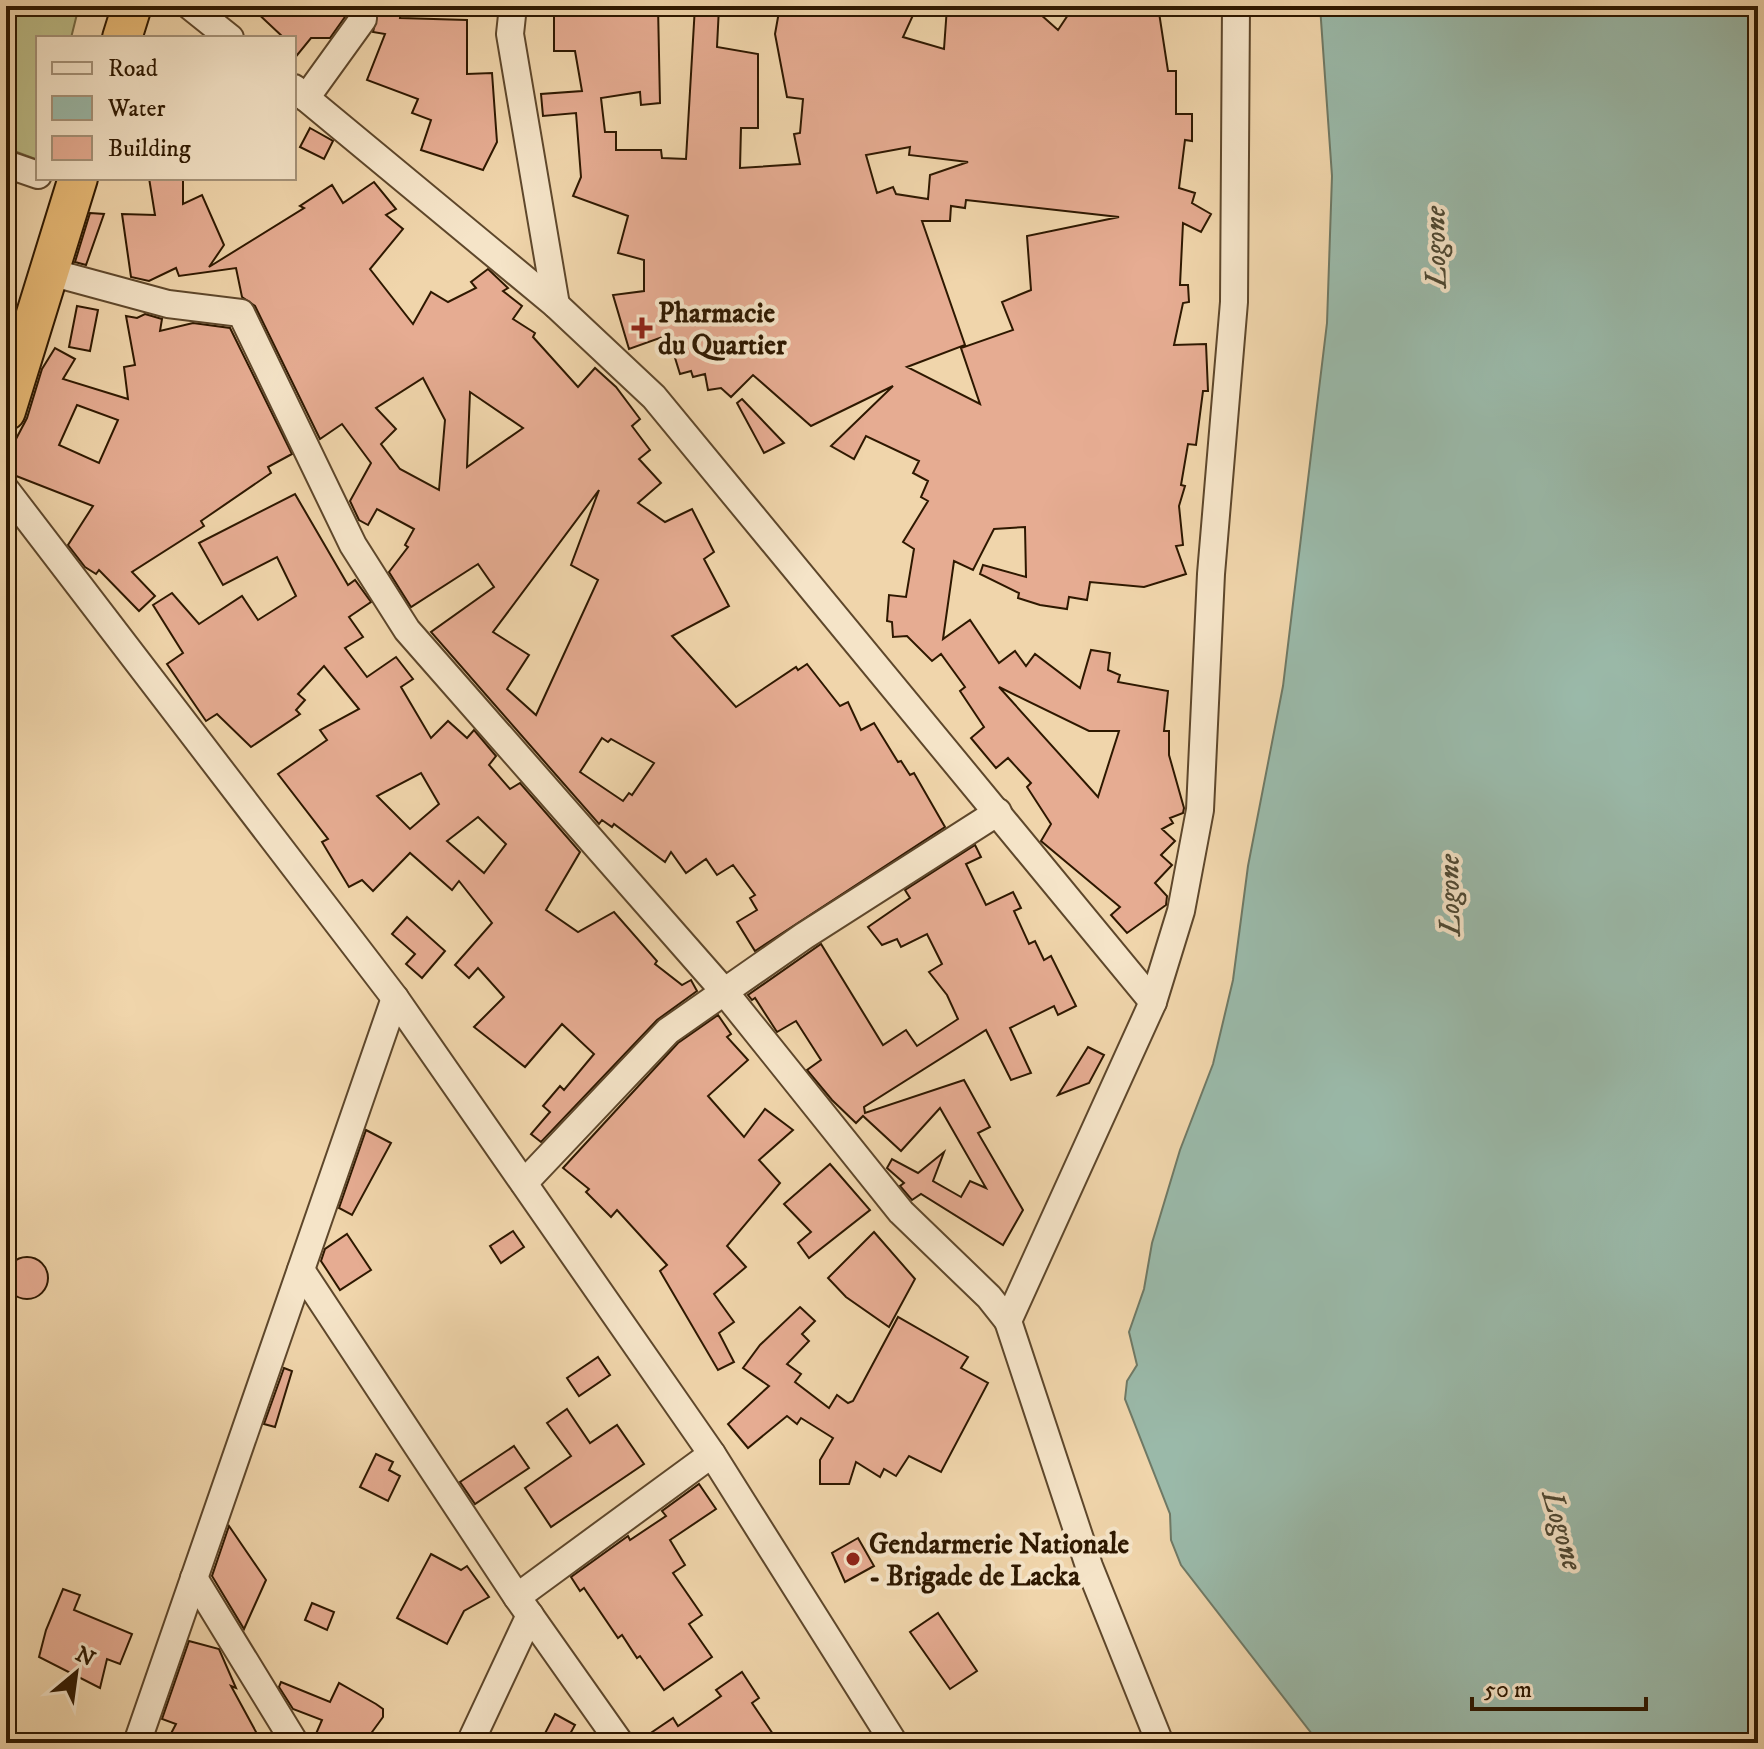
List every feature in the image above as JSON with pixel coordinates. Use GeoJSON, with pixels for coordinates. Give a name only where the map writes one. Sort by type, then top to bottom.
{"type":"FeatureCollection","features":[{"type":"Feature","properties":{"kind":"highway"},"geometry":{"type":"LineString","coordinates":[[123,36],[132,6]]}},
{"type":"Feature","properties":{"kind":"highway"},"geometry":{"type":"LineString","coordinates":[[6,411],[17,347],[46,283],[66,181]]}},
{"type":"Feature","properties":{"kind":"street"},"geometry":{"type":"LineString","coordinates":[[190,6],[228,36]]}},
{"type":"Feature","properties":{"kind":"street"},"geometry":{"type":"LineString","coordinates":[[363,6],[363,19],[300,93],[556,305],[654,397],[1153,1002]]}},
{"type":"Feature","properties":{"kind":"street"},"geometry":{"type":"LineString","coordinates":[[513,6],[510,34],[556,305]]}},
{"type":"Feature","properties":{"kind":"street"},"geometry":{"type":"LineString","coordinates":[[1008,1321],[1153,1002],[1181,911],[1200,810],[1211,574],[1234,302],[1236,6]]}},
{"type":"Feature","properties":{"kind":"street"},"geometry":{"type":"LineString","coordinates":[[6,164],[36,174]]}},
{"type":"Feature","properties":{"kind":"street"},"geometry":{"type":"LineString","coordinates":[[46,283],[241,313],[353,545],[407,630],[723,990],[901,1212],[989,1297],[1008,1321],[1089,1566],[1160,1743]]}},
{"type":"Feature","properties":{"kind":"street"},"geometry":{"type":"LineString","coordinates":[[6,490],[395,998],[712,1454],[894,1743]]}},
{"type":"Feature","properties":{"kind":"street"},"geometry":{"type":"LineString","coordinates":[[524,1183],[668,1031],[723,990],[998,812]]}},
{"type":"Feature","properties":{"kind":"street"},"geometry":{"type":"LineString","coordinates":[[140,1740],[395,998]]}},
{"type":"Feature","properties":{"kind":"street"},"geometry":{"type":"LineString","coordinates":[[301,1270],[524,1606],[620,1743]]}},
{"type":"Feature","properties":{"kind":"street"},"geometry":{"type":"LineString","coordinates":[[470,1743],[524,1606],[712,1454]]}},
{"type":"Feature","properties":{"kind":"street"},"geometry":{"type":"LineString","coordinates":[[194,1578],[295,1743]]}},
{"type":"Feature","properties":{"kind":"green space"},"geometry":{"type":"Polygon","coordinates":[[[6,6],[79,6],[72,36],[36,36],[36,159],[6,148],[6,6]]]}},
{"type":"Feature","properties":{"kind":"water","name":"Logone"},"geometry":{"type":"Polygon","coordinates":[[[1320,6],[1758,6],[1758,1743],[1319,1743],[1181,1565],[1171,1540],[1170,1514],[1125,1399],[1127,1381],[1137,1365],[1129,1332],[1144,1289],[1152,1243],[1180,1150],[1213,1064],[1233,980],[1248,866],[1283,686],[1327,323],[1332,176],[1320,6]]]}},
{"type":"Feature","properties":{"kind":"building"},"geometry":{"type":"Polygon","coordinates":[[[250,6],[347,6],[347,14],[330,38],[311,38],[296,57],[296,36],[282,36],[250,6]]]}},
{"type":"Feature","properties":{"kind":"building"},"geometry":{"type":"Polygon","coordinates":[[[379,6],[402,6],[400,18],[467,20],[467,74],[492,73],[497,142],[483,170],[421,150],[431,120],[412,113],[418,99],[367,80],[385,34],[373,32],[379,6]]]}},
{"type":"Feature","properties":{"kind":"building"},"geometry":{"type":"Polygon","coordinates":[[[627,6],[658,6],[660,103],[641,105],[640,92],[601,98],[605,132],[616,132],[616,150],[661,150],[662,158],[686,159],[695,6],[719,7],[717,47],[758,54],[758,128],[741,128],[740,168],[800,164],[794,134],[800,133],[803,99],[787,97],[775,34],[780,6],[899,6],[914,13],[903,37],[944,49],[947,7],[980,10],[982,6],[1031,6],[1058,30],[1074,6],[1158,6],[1168,71],[1176,71],[1176,114],[1192,114],[1192,141],[1185,140],[1179,188],[1195,193],[1192,203],[1211,214],[1201,232],[1183,223],[1180,285],[1188,285],[1189,302],[1183,303],[1174,345],[1206,344],[1208,391],[1203,391],[1196,445],[1188,444],[1181,485],[1185,486],[1179,506],[1183,545],[1176,546],[1186,574],[1144,587],[1090,582],[1087,600],[1069,597],[1067,609],[1040,605],[1018,598],[1019,593],[980,574],[983,565],[1026,577],[1025,527],[994,529],[973,570],[954,561],[943,639],[970,620],[999,663],[1015,651],[1026,666],[1035,654],[1080,688],[1091,650],[1110,653],[1108,670],[1120,675],[1118,682],[1168,691],[1164,731],[1169,731],[1169,755],[1184,808],[1183,813],[1170,818],[1173,823],[1162,829],[1175,841],[1161,855],[1172,865],[1155,883],[1167,896],[1166,905],[1127,933],[1111,915],[1120,907],[1041,841],[1051,824],[1027,787],[1031,783],[1008,758],[996,768],[971,738],[984,727],[960,691],[965,687],[941,654],[932,661],[907,636],[893,637],[892,622],[887,621],[889,595],[906,597],[914,549],[903,542],[928,501],[921,497],[928,481],[913,473],[919,461],[866,436],[854,459],[831,446],[893,386],[811,426],[753,375],[731,397],[721,388],[708,390],[705,374],[693,377],[691,371],[680,374],[668,335],[629,349],[613,295],[644,291],[644,260],[618,253],[628,216],[573,196],[581,177],[576,113],[543,116],[541,94],[582,91],[575,51],[554,51],[554,15],[627,6]],[[910,147],[866,155],[877,193],[893,187],[896,194],[928,199],[930,175],[968,162],[909,155],[910,147]],[[966,200],[965,208],[951,206],[950,221],[922,221],[965,345],[907,367],[980,404],[961,348],[1013,330],[1002,302],[1031,290],[1027,236],[1119,217],[966,200]],[[999,687],[1098,797],[1119,731],[1089,731],[999,687]]]}},
{"type":"Feature","properties":{"kind":"building"},"geometry":{"type":"Polygon","coordinates":[[[310,128],[333,141],[324,159],[300,147],[310,128]]]}},
{"type":"Feature","properties":{"kind":"building"},"geometry":{"type":"Polygon","coordinates":[[[149,180],[183,180],[183,204],[202,195],[224,245],[209,267],[304,208],[300,206],[332,185],[343,203],[374,182],[396,209],[386,215],[403,229],[370,269],[413,324],[431,292],[448,302],[476,288],[471,282],[488,269],[508,288],[503,291],[522,306],[513,319],[535,333],[533,337],[578,387],[595,368],[616,387],[640,419],[632,426],[650,450],[639,459],[661,483],[638,503],[665,522],[692,509],[714,552],[704,559],[729,606],[672,636],[736,707],[796,667],[798,670],[807,664],[840,706],[848,702],[861,730],[874,723],[898,762],[901,761],[910,775],[914,773],[945,827],[755,951],[737,922],[757,910],[750,898],[755,895],[733,865],[717,875],[706,859],[686,873],[671,852],[665,862],[614,824],[612,827],[602,820],[599,824],[431,632],[494,587],[478,564],[411,607],[389,572],[408,547],[405,545],[414,529],[377,509],[368,525],[359,520],[350,501],[371,463],[342,424],[320,439],[255,306],[242,297],[236,268],[179,276],[176,268],[149,281],[131,277],[122,214],[155,215],[149,180]],[[423,378],[376,408],[396,429],[381,444],[400,469],[439,490],[445,420],[423,378]],[[470,392],[467,467],[523,428],[470,392]],[[599,490],[493,632],[529,655],[507,689],[536,715],[598,580],[571,565],[599,490]],[[602,738],[580,772],[623,801],[629,793],[632,795],[654,763],[611,739],[608,742],[602,738]]]}},
{"type":"Feature","properties":{"kind":"building"},"geometry":{"type":"Polygon","coordinates":[[[90,213],[104,214],[86,265],[75,262],[90,213]]]}},
{"type":"Feature","properties":{"kind":"building"},"geometry":{"type":"Polygon","coordinates":[[[77,306],[98,310],[90,351],[69,347],[77,306]]]}},
{"type":"Feature","properties":{"kind":"building"},"geometry":{"type":"Polygon","coordinates":[[[145,314],[162,319],[160,331],[193,323],[230,328],[292,454],[268,467],[271,473],[201,521],[204,526],[132,572],[155,596],[139,611],[99,570],[96,574],[85,567],[68,545],[93,506],[6,472],[6,458],[27,418],[42,369],[55,348],[75,359],[63,379],[128,399],[124,367],[135,365],[126,316],[137,318],[145,314]],[[77,405],[59,445],[99,463],[118,420],[77,405]]]}},
{"type":"Feature","properties":{"kind":"building"},"geometry":{"type":"Polygon","coordinates":[[[742,399],[784,443],[764,453],[737,403],[742,399]]]}},
{"type":"Feature","properties":{"kind":"building"},"geometry":{"type":"Polygon","coordinates":[[[295,494],[348,585],[355,580],[371,602],[349,617],[363,637],[345,648],[367,677],[396,657],[413,679],[401,687],[431,738],[448,721],[467,738],[474,730],[496,756],[489,765],[510,789],[520,783],[580,852],[546,910],[578,932],[614,912],[657,961],[655,964],[682,985],[691,980],[697,991],[657,1020],[541,1142],[531,1134],[550,1112],[543,1106],[560,1086],[564,1090],[594,1054],[562,1024],[525,1067],[474,1027],[504,997],[478,968],[469,978],[455,965],[492,923],[459,881],[452,890],[410,853],[373,891],[362,880],[349,887],[322,842],[328,839],[278,774],[327,740],[320,730],[359,709],[324,666],[298,694],[305,700],[296,710],[300,714],[251,747],[217,714],[206,721],[167,664],[183,653],[153,605],[172,593],[199,624],[242,596],[258,620],[296,596],[277,557],[223,585],[199,543],[295,494]],[[421,773],[377,796],[410,829],[439,804],[421,773]],[[478,817],[447,841],[484,873],[506,844],[478,817]]]}},
{"type":"Feature","properties":{"kind":"building"},"geometry":{"type":"Polygon","coordinates":[[[975,845],[981,857],[966,864],[986,905],[1013,892],[1021,908],[1014,911],[1029,944],[1035,941],[1044,960],[1051,956],[1076,1006],[1058,1015],[1054,1006],[1010,1028],[1031,1073],[1011,1080],[986,1030],[864,1107],[865,1113],[964,1080],[990,1127],[978,1133],[1023,1210],[1003,1245],[921,1194],[912,1200],[900,1186],[904,1183],[887,1168],[892,1159],[918,1173],[944,1152],[933,1181],[961,1197],[970,1181],[986,1188],[940,1108],[901,1151],[863,1116],[856,1123],[807,1070],[821,1060],[796,1021],[777,1032],[755,998],[752,1000],[748,995],[821,944],[883,1045],[906,1030],[917,1046],[958,1019],[947,995],[929,972],[942,964],[927,934],[901,947],[897,939],[882,945],[868,927],[910,898],[905,890],[975,845]]]}},
{"type":"Feature","properties":{"kind":"building"},"geometry":{"type":"Polygon","coordinates":[[[407,917],[445,951],[422,978],[406,964],[415,954],[392,934],[407,917]]]}},
{"type":"Feature","properties":{"kind":"building"},"geometry":{"type":"Polygon","coordinates":[[[718,1015],[731,1034],[727,1037],[748,1060],[708,1096],[744,1137],[765,1109],[793,1130],[759,1160],[780,1183],[727,1246],[746,1267],[714,1294],[734,1322],[719,1333],[734,1362],[718,1370],[660,1271],[667,1265],[617,1210],[611,1217],[586,1192],[589,1189],[563,1168],[678,1043],[718,1015]]]}},
{"type":"Feature","properties":{"kind":"building"},"geometry":{"type":"Polygon","coordinates":[[[1088,1047],[1104,1055],[1089,1083],[1058,1095],[1088,1047]]]}},
{"type":"Feature","properties":{"kind":"building"},"geometry":{"type":"Polygon","coordinates":[[[366,1130],[391,1143],[352,1215],[339,1208],[366,1130]]]}},
{"type":"Feature","properties":{"kind":"building"},"geometry":{"type":"Polygon","coordinates":[[[830,1164],[870,1210],[809,1258],[798,1243],[811,1232],[784,1204],[830,1164]]]}},
{"type":"Feature","properties":{"kind":"building"},"geometry":{"type":"Polygon","coordinates":[[[513,1231],[524,1247],[501,1263],[490,1246],[513,1231]]]}},
{"type":"Feature","properties":{"kind":"building"},"geometry":{"type":"Polygon","coordinates":[[[874,1232],[915,1279],[889,1327],[846,1297],[828,1278],[874,1232]]]}},
{"type":"Feature","properties":{"kind":"building"},"geometry":{"type":"Polygon","coordinates":[[[347,1234],[371,1270],[340,1290],[321,1261],[325,1249],[347,1234]]]}},
{"type":"Feature","properties":{"kind":"building"},"geometry":{"type":"Polygon","coordinates":[[[27,1257],[42,1263],[48,1278],[42,1293],[27,1299],[12,1293],[6,1278],[12,1263],[27,1257]]]}},
{"type":"Feature","properties":{"kind":"building"},"geometry":{"type":"Polygon","coordinates":[[[800,1307],[815,1321],[802,1334],[809,1341],[787,1364],[801,1374],[795,1382],[829,1408],[837,1395],[848,1403],[853,1401],[898,1317],[968,1357],[961,1368],[988,1383],[941,1472],[909,1456],[896,1476],[884,1469],[880,1477],[856,1462],[849,1484],[820,1484],[820,1460],[833,1438],[801,1418],[797,1424],[787,1416],[748,1448],[728,1424],[769,1386],[743,1368],[760,1345],[800,1307]]]}},
{"type":"Feature","properties":{"kind":"building"},"geometry":{"type":"Polygon","coordinates":[[[598,1357],[610,1375],[579,1396],[567,1378],[598,1357]]]}},
{"type":"Feature","properties":{"kind":"building"},"geometry":{"type":"Polygon","coordinates":[[[284,1368],[292,1371],[275,1427],[264,1424],[284,1368]]]}},
{"type":"Feature","properties":{"kind":"building"},"geometry":{"type":"Polygon","coordinates":[[[567,1409],[590,1443],[617,1425],[644,1464],[551,1527],[525,1488],[571,1456],[547,1423],[567,1409]]]}},
{"type":"Feature","properties":{"kind":"building"},"geometry":{"type":"Polygon","coordinates":[[[514,1446],[529,1468],[475,1504],[460,1482],[514,1446]]]}},
{"type":"Feature","properties":{"kind":"building"},"geometry":{"type":"Polygon","coordinates":[[[376,1454],[393,1462],[389,1470],[400,1476],[388,1501],[360,1487],[376,1454]]]}},
{"type":"Feature","properties":{"kind":"building"},"geometry":{"type":"Polygon","coordinates":[[[699,1484],[716,1509],[670,1540],[685,1565],[673,1573],[702,1615],[689,1624],[712,1657],[664,1690],[640,1656],[637,1658],[622,1635],[618,1638],[584,1588],[580,1591],[571,1577],[628,1536],[630,1540],[666,1516],[662,1511],[699,1484]]]}},
{"type":"Feature","properties":{"kind":"building"},"geometry":{"type":"Polygon","coordinates":[[[229,1526],[266,1580],[244,1629],[212,1576],[229,1526]]]}},
{"type":"Feature","properties":{"kind":"building","name":"Gendarmerie Nationale - Brigade de Lacka"},"geometry":{"type":"Polygon","coordinates":[[[858,1538],[874,1566],[845,1582],[832,1553],[858,1538]]]}},
{"type":"Feature","properties":{"kind":"building"},"geometry":{"type":"Polygon","coordinates":[[[431,1554],[461,1570],[467,1566],[489,1597],[464,1611],[447,1644],[397,1618],[431,1554]]]}},
{"type":"Feature","properties":{"kind":"building"},"geometry":{"type":"Polygon","coordinates":[[[63,1589],[80,1595],[74,1610],[132,1634],[120,1664],[107,1659],[100,1688],[39,1657],[63,1589]]]}},
{"type":"Feature","properties":{"kind":"building"},"geometry":{"type":"Polygon","coordinates":[[[312,1603],[334,1612],[327,1630],[305,1620],[312,1603]]]}},
{"type":"Feature","properties":{"kind":"building"},"geometry":{"type":"Polygon","coordinates":[[[938,1613],[977,1671],[950,1689],[910,1632],[938,1613]]]}},
{"type":"Feature","properties":{"kind":"building"},"geometry":{"type":"Polygon","coordinates":[[[189,1641],[219,1649],[236,1688],[231,1686],[262,1743],[166,1743],[176,1724],[162,1719],[189,1641]]]}},
{"type":"Feature","properties":{"kind":"building"},"geometry":{"type":"Polygon","coordinates":[[[742,1672],[759,1698],[752,1703],[779,1743],[636,1743],[673,1718],[678,1726],[721,1696],[716,1690],[742,1672]]]}},
{"type":"Feature","properties":{"kind":"building"},"geometry":{"type":"Polygon","coordinates":[[[281,1682],[330,1702],[339,1683],[383,1709],[383,1717],[364,1743],[312,1743],[322,1720],[293,1709],[279,1687],[281,1682]]]}},
{"type":"Feature","properties":{"kind":"building"},"geometry":{"type":"Polygon","coordinates":[[[555,1714],[575,1725],[565,1743],[540,1743],[555,1714]]]}},
{"type":"Feature","properties":{"kind":"place","name":"Pharmacie du Quartier"},"geometry":{"type":"Point","coordinates":[642,328]}},
{"type":"Feature","properties":{"kind":"place","name":"Gendarmerie Nationale - Brigade de Lacka"},"geometry":{"type":"Point","coordinates":[853,1559]}}]}
